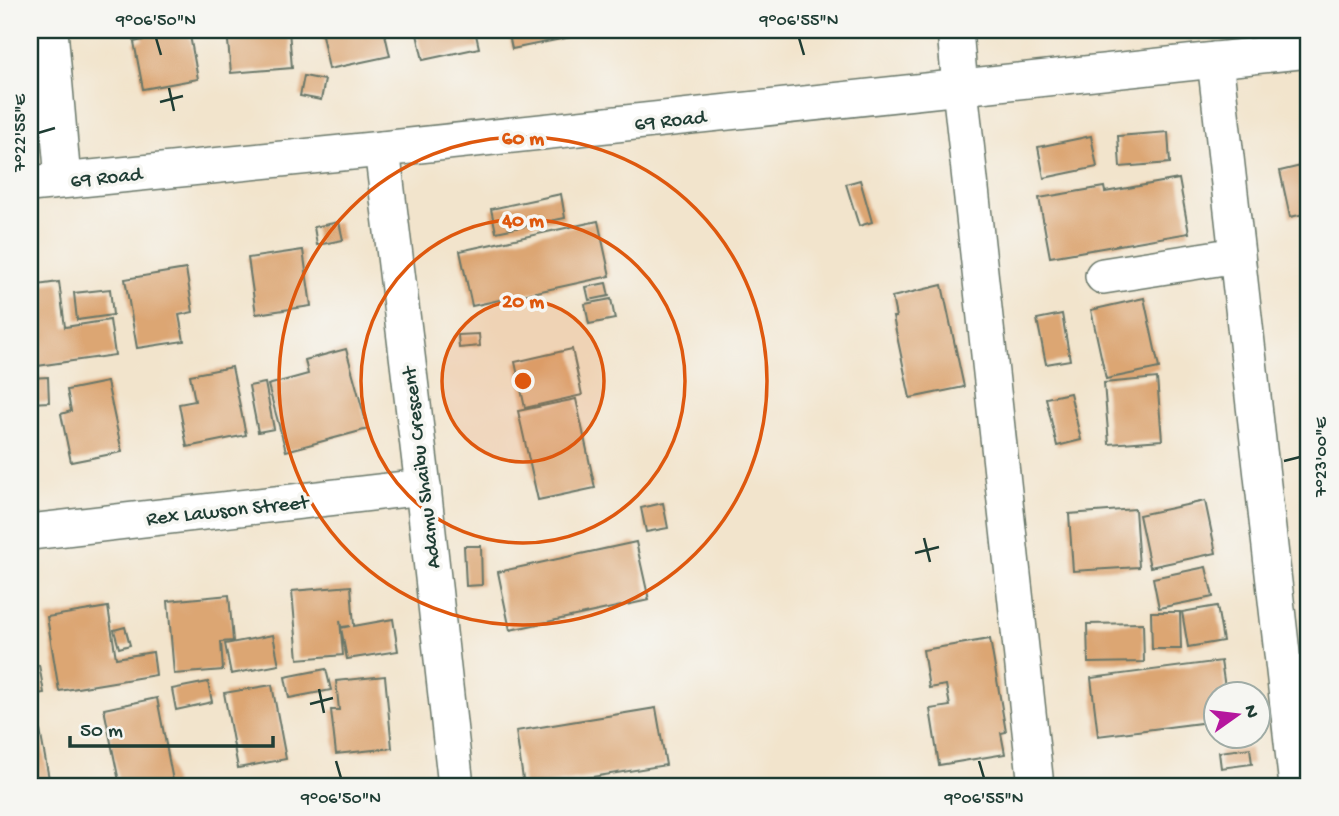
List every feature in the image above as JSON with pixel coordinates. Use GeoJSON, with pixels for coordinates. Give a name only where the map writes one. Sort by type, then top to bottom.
{"type":"FeatureCollection","features":[{"type":"Feature","properties":{"kind":"street"},"geometry":{"type":"LineString","coordinates":[[47,182],[50,30]]}},
{"type":"Feature","properties":{"kind":"street"},"geometry":{"type":"LineString","coordinates":[[956,30],[960,88],[1036,786]]}},
{"type":"Feature","properties":{"kind":"street","name":"69 Road"},"geometry":{"type":"LineString","coordinates":[[47,182],[1309,50]]}},
{"type":"Feature","properties":{"kind":"street"},"geometry":{"type":"LineString","coordinates":[[1215,60],[1237,255],[1294,617],[1297,786]]}},
{"type":"Feature","properties":{"kind":"street","name":"Adamu Shaibu Crescent"},"geometry":{"type":"LineString","coordinates":[[382,149],[456,786]]}},
{"type":"Feature","properties":{"kind":"street"},"geometry":{"type":"LineString","coordinates":[[1104,276],[1237,255]]}},
{"type":"Feature","properties":{"kind":"street","name":"Rex Lawson Street"},"geometry":{"type":"LineString","coordinates":[[30,532],[423,487]]}},
{"type":"Feature","properties":{"kind":"building"},"geometry":{"type":"Polygon","coordinates":[[[141,30],[189,30],[198,79],[143,89],[134,42],[143,40],[141,30]]]}},
{"type":"Feature","properties":{"kind":"building"},"geometry":{"type":"Polygon","coordinates":[[[289,30],[292,68],[231,73],[227,31],[289,30]]]}},
{"type":"Feature","properties":{"kind":"building"},"geometry":{"type":"Polygon","coordinates":[[[321,30],[384,30],[390,56],[329,69],[321,30]]]}},
{"type":"Feature","properties":{"kind":"building"},"geometry":{"type":"Polygon","coordinates":[[[416,30],[475,30],[479,48],[423,60],[416,30]]]}},
{"type":"Feature","properties":{"kind":"building"},"geometry":{"type":"Polygon","coordinates":[[[508,30],[570,30],[571,37],[512,49],[508,30]]]}},
{"type":"Feature","properties":{"kind":"building"},"geometry":{"type":"Polygon","coordinates":[[[304,76],[325,80],[321,100],[300,96],[304,76]]]}},
{"type":"Feature","properties":{"kind":"building"},"geometry":{"type":"Polygon","coordinates":[[[1168,132],[1170,163],[1120,167],[1118,136],[1168,132]]]}},
{"type":"Feature","properties":{"kind":"building"},"geometry":{"type":"Polygon","coordinates":[[[1091,136],[1097,167],[1044,178],[1038,147],[1091,136]]]}},
{"type":"Feature","properties":{"kind":"building"},"geometry":{"type":"Polygon","coordinates":[[[1309,164],[1309,213],[1290,217],[1280,171],[1309,164]]]}},
{"type":"Feature","properties":{"kind":"building"},"geometry":{"type":"Polygon","coordinates":[[[1179,179],[1189,233],[1050,257],[1039,198],[1104,187],[1105,192],[1179,179]]]}},
{"type":"Feature","properties":{"kind":"building"},"geometry":{"type":"Polygon","coordinates":[[[860,180],[872,222],[859,226],[846,184],[860,180]]]}},
{"type":"Feature","properties":{"kind":"building"},"geometry":{"type":"Polygon","coordinates":[[[561,194],[565,218],[496,232],[491,209],[561,194]]]}},
{"type":"Feature","properties":{"kind":"building"},"geometry":{"type":"Polygon","coordinates":[[[598,221],[610,276],[472,306],[460,251],[598,221]]]}},
{"type":"Feature","properties":{"kind":"building"},"geometry":{"type":"Polygon","coordinates":[[[339,222],[343,240],[317,245],[314,227],[339,222]]]}},
{"type":"Feature","properties":{"kind":"building"},"geometry":{"type":"Polygon","coordinates":[[[303,250],[311,306],[256,314],[248,258],[303,250]]]}},
{"type":"Feature","properties":{"kind":"building"},"geometry":{"type":"Polygon","coordinates":[[[186,269],[193,312],[179,315],[184,341],[137,348],[125,279],[186,269]]]}},
{"type":"Feature","properties":{"kind":"building"},"geometry":{"type":"Polygon","coordinates":[[[59,282],[65,327],[110,320],[115,355],[30,367],[30,286],[59,282]]]}},
{"type":"Feature","properties":{"kind":"building"},"geometry":{"type":"Polygon","coordinates":[[[606,283],[609,296],[589,300],[586,287],[606,283]]]}},
{"type":"Feature","properties":{"kind":"building"},"geometry":{"type":"Polygon","coordinates":[[[942,285],[964,387],[910,398],[893,317],[896,317],[892,297],[942,285]]]}},
{"type":"Feature","properties":{"kind":"building"},"geometry":{"type":"Polygon","coordinates":[[[110,289],[113,315],[77,320],[74,293],[110,289]]]}},
{"type":"Feature","properties":{"kind":"building"},"geometry":{"type":"Polygon","coordinates":[[[1144,298],[1159,368],[1106,379],[1091,310],[1144,298]]]}},
{"type":"Feature","properties":{"kind":"building"},"geometry":{"type":"Polygon","coordinates":[[[611,299],[615,319],[589,324],[585,304],[611,299]]]}},
{"type":"Feature","properties":{"kind":"building"},"geometry":{"type":"Polygon","coordinates":[[[1062,314],[1070,360],[1046,364],[1037,319],[1062,314]]]}},
{"type":"Feature","properties":{"kind":"building"},"geometry":{"type":"Polygon","coordinates":[[[479,334],[480,346],[459,348],[458,335],[479,334]]]}},
{"type":"Feature","properties":{"kind":"building"},"geometry":{"type":"Polygon","coordinates":[[[346,349],[368,429],[286,451],[268,385],[308,374],[305,360],[346,349]]]}},
{"type":"Feature","properties":{"kind":"building"},"geometry":{"type":"Polygon","coordinates":[[[572,349],[582,395],[525,408],[515,362],[572,349]]]}},
{"type":"Feature","properties":{"kind":"building"},"geometry":{"type":"Polygon","coordinates":[[[232,367],[246,435],[187,447],[179,404],[195,401],[190,375],[232,367]]]}},
{"type":"Feature","properties":{"kind":"building"},"geometry":{"type":"Polygon","coordinates":[[[48,377],[49,402],[30,403],[30,378],[48,377]]]}},
{"type":"Feature","properties":{"kind":"building"},"geometry":{"type":"Polygon","coordinates":[[[1157,378],[1162,440],[1109,444],[1104,383],[1157,378]]]}},
{"type":"Feature","properties":{"kind":"building"},"geometry":{"type":"Polygon","coordinates":[[[107,382],[122,452],[71,462],[61,414],[71,411],[67,390],[107,382]]]}},
{"type":"Feature","properties":{"kind":"building"},"geometry":{"type":"Polygon","coordinates":[[[265,383],[274,429],[258,432],[249,386],[265,383]]]}},
{"type":"Feature","properties":{"kind":"building"},"geometry":{"type":"Polygon","coordinates":[[[1070,393],[1081,440],[1057,446],[1046,398],[1070,393]]]}},
{"type":"Feature","properties":{"kind":"building"},"geometry":{"type":"Polygon","coordinates":[[[576,399],[595,488],[538,500],[518,411],[576,399]]]}},
{"type":"Feature","properties":{"kind":"building"},"geometry":{"type":"Polygon","coordinates":[[[1205,501],[1216,553],[1150,567],[1139,515],[1205,501]]]}},
{"type":"Feature","properties":{"kind":"building"},"geometry":{"type":"Polygon","coordinates":[[[663,503],[668,528],[646,532],[641,508],[663,503]]]}},
{"type":"Feature","properties":{"kind":"building"},"geometry":{"type":"Polygon","coordinates":[[[1135,509],[1139,567],[1073,571],[1069,514],[1135,509]]]}},
{"type":"Feature","properties":{"kind":"building"},"geometry":{"type":"Polygon","coordinates":[[[636,542],[649,600],[510,630],[498,572],[636,542]]]}},
{"type":"Feature","properties":{"kind":"building"},"geometry":{"type":"Polygon","coordinates":[[[464,546],[481,546],[482,585],[466,586],[464,546]]]}},
{"type":"Feature","properties":{"kind":"building"},"geometry":{"type":"Polygon","coordinates":[[[1206,567],[1213,597],[1159,608],[1153,578],[1206,567]]]}},
{"type":"Feature","properties":{"kind":"building"},"geometry":{"type":"Polygon","coordinates":[[[351,586],[354,626],[393,619],[398,651],[347,659],[341,628],[350,626],[341,627],[340,620],[343,655],[298,659],[292,591],[351,586]]]}},
{"type":"Feature","properties":{"kind":"building"},"geometry":{"type":"Polygon","coordinates":[[[229,595],[233,641],[221,642],[223,670],[174,674],[168,601],[229,595]]]}},
{"type":"Feature","properties":{"kind":"building"},"geometry":{"type":"Polygon","coordinates":[[[1217,606],[1223,641],[1188,647],[1182,612],[1217,606]]]}},
{"type":"Feature","properties":{"kind":"building"},"geometry":{"type":"Polygon","coordinates":[[[108,607],[116,658],[153,652],[156,675],[59,691],[47,617],[108,607]]]}},
{"type":"Feature","properties":{"kind":"building"},"geometry":{"type":"Polygon","coordinates":[[[1151,612],[1180,612],[1181,649],[1152,649],[1151,612]]]}},
{"type":"Feature","properties":{"kind":"building"},"geometry":{"type":"Polygon","coordinates":[[[1143,623],[1144,662],[1088,663],[1087,624],[1143,623]]]}},
{"type":"Feature","properties":{"kind":"building"},"geometry":{"type":"Polygon","coordinates":[[[125,627],[130,645],[119,648],[114,630],[125,627]]]}},
{"type":"Feature","properties":{"kind":"building"},"geometry":{"type":"Polygon","coordinates":[[[273,635],[279,665],[231,674],[225,644],[273,635]]]}},
{"type":"Feature","properties":{"kind":"building"},"geometry":{"type":"Polygon","coordinates":[[[990,639],[1006,732],[1001,733],[1005,754],[939,765],[930,709],[950,706],[946,685],[929,688],[923,650],[990,639]]]}},
{"type":"Feature","properties":{"kind":"building"},"geometry":{"type":"Polygon","coordinates":[[[1221,661],[1224,680],[1202,680],[1202,723],[1098,736],[1091,678],[1221,661]]]}},
{"type":"Feature","properties":{"kind":"building"},"geometry":{"type":"Polygon","coordinates":[[[39,665],[44,693],[30,695],[30,666],[39,665]]]}},
{"type":"Feature","properties":{"kind":"building"},"geometry":{"type":"Polygon","coordinates":[[[326,669],[331,690],[289,698],[285,677],[326,669]]]}},
{"type":"Feature","properties":{"kind":"building"},"geometry":{"type":"Polygon","coordinates":[[[385,676],[392,748],[336,754],[331,710],[339,710],[336,681],[385,676]]]}},
{"type":"Feature","properties":{"kind":"building"},"geometry":{"type":"Polygon","coordinates":[[[208,682],[212,702],[176,710],[172,689],[208,682]]]}},
{"type":"Feature","properties":{"kind":"building"},"geometry":{"type":"Polygon","coordinates":[[[272,685],[286,759],[238,768],[224,693],[272,685]]]}},
{"type":"Feature","properties":{"kind":"building"},"geometry":{"type":"Polygon","coordinates":[[[157,698],[174,786],[120,786],[104,709],[157,698]]]}},
{"type":"Feature","properties":{"kind":"building"},"geometry":{"type":"Polygon","coordinates":[[[656,708],[666,765],[524,786],[516,731],[656,708]]]}},
{"type":"Feature","properties":{"kind":"building"},"geometry":{"type":"Polygon","coordinates":[[[36,709],[50,784],[30,786],[30,710],[36,709]]]}},
{"type":"Feature","properties":{"kind":"building"},"geometry":{"type":"Polygon","coordinates":[[[1250,750],[1252,764],[1221,768],[1219,752],[1250,750]]]}}]}
